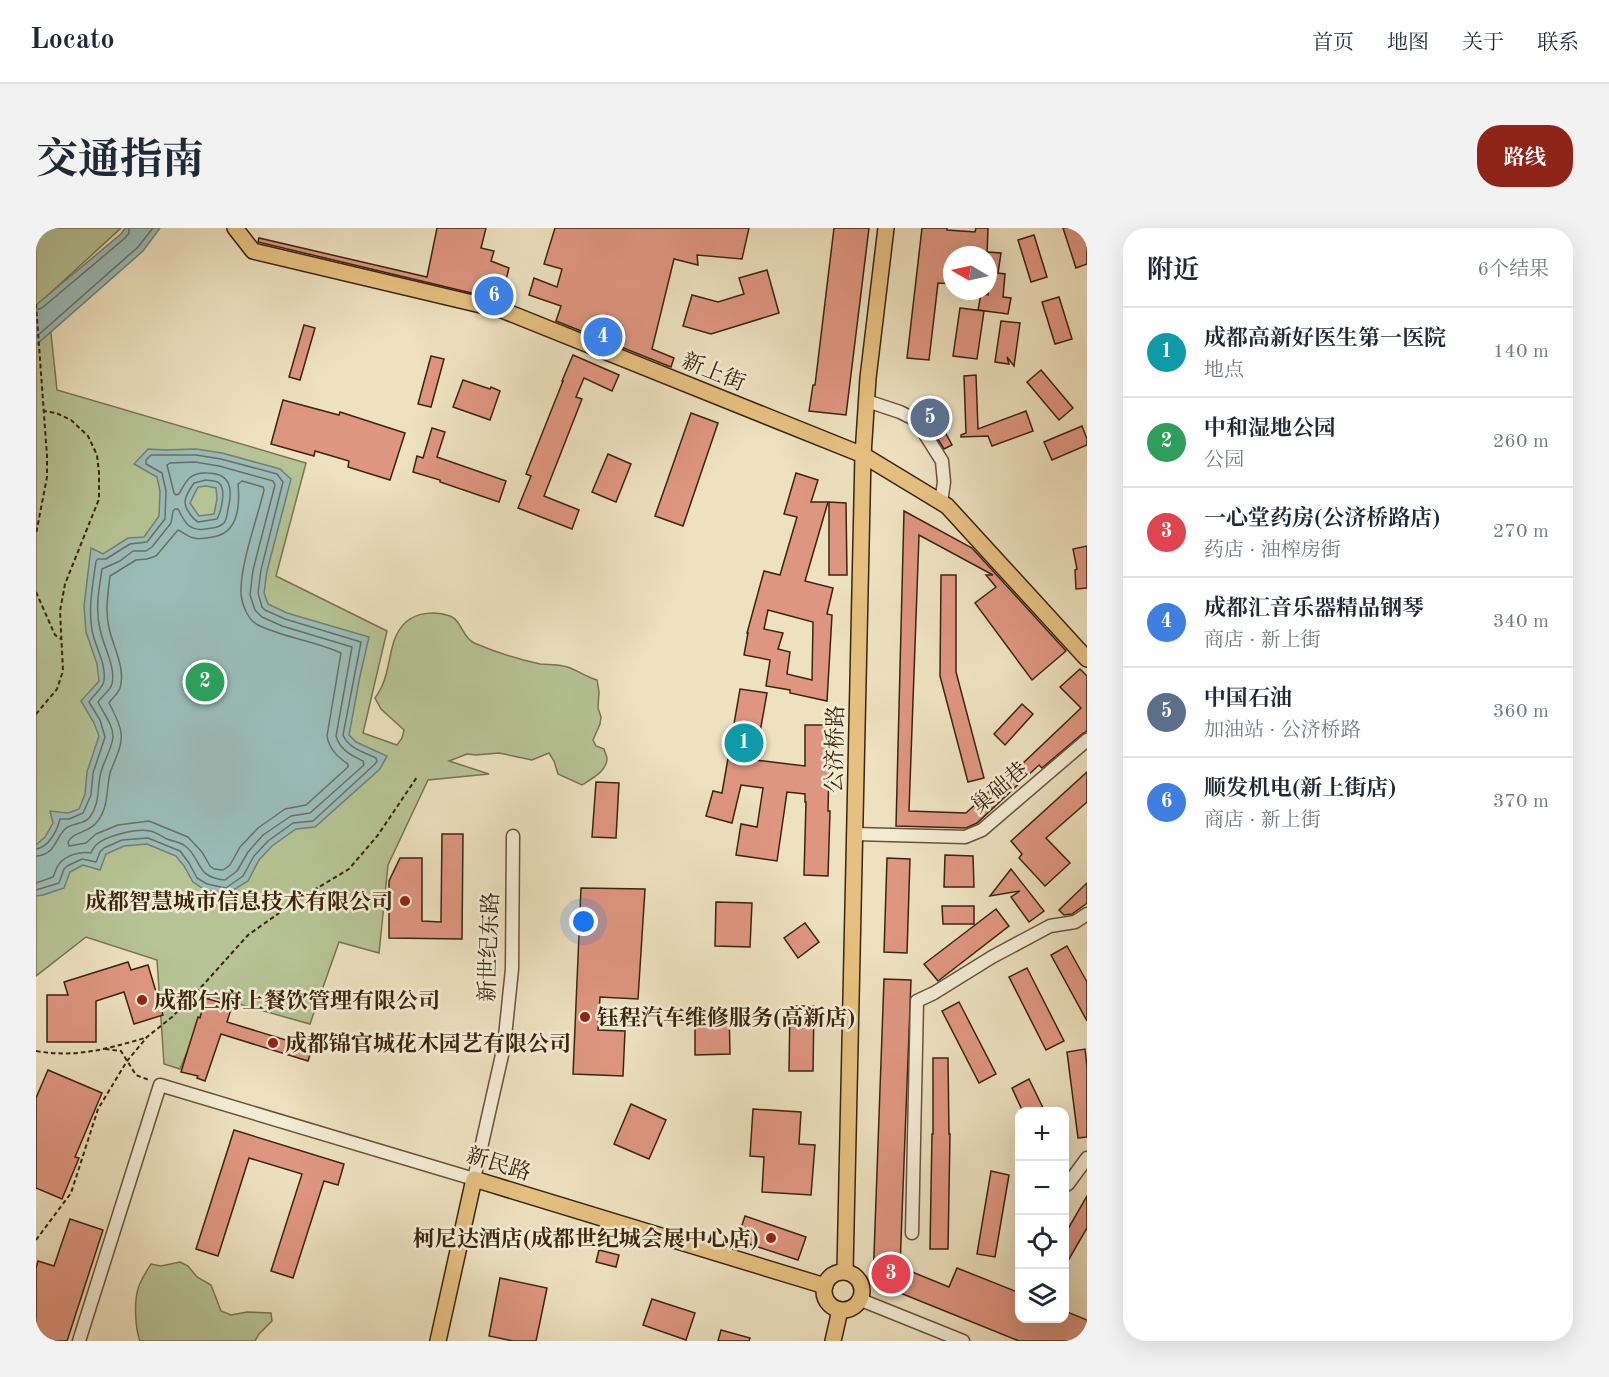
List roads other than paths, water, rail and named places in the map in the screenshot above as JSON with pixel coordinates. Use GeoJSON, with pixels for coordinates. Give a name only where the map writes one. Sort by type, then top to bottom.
{"type":"FeatureCollection","features":[{"type":"Feature","properties":{"kind":"main road","name":"新上街"},"geometry":{"type":"LineString","coordinates":[[235,228],[253,251],[502,310],[863,454],[947,506],[1087,659]]}},
{"type":"Feature","properties":{"kind":"main road","name":"公济桥路"},"geometry":{"type":"LineString","coordinates":[[845,1271],[863,454],[877,297],[886,228]]}},
{"type":"Feature","properties":{"kind":"main road","name":"新民路"},"geometry":{"type":"LineString","coordinates":[[474,1179],[825,1286]]}},
{"type":"Feature","properties":{"kind":"main road","name":"新世纪东路"},"geometry":{"type":"LineString","coordinates":[[438,1341],[474,1179]]}},
{"type":"Feature","properties":{"kind":"main road"},"geometry":{"type":"LineString","coordinates":[[845,1271],[857,1277],[863,1288],[861,1300],[852,1309],[840,1310],[830,1305],[824,1293],[825,1286],[832,1275],[845,1271]]}},
{"type":"Feature","properties":{"kind":"main road"},"geometry":{"type":"LineString","coordinates":[[833,1341],[840,1310]]}},
{"type":"Feature","properties":{"kind":"street"},"geometry":{"type":"LineString","coordinates":[[867,401],[916,420],[942,461],[944,482],[941,502]]}},
{"type":"Feature","properties":{"kind":"street","name":"巢础巷"},"geometry":{"type":"LineString","coordinates":[[855,834],[965,837],[982,830],[1087,740]]}},
{"type":"Feature","properties":{"kind":"street","name":"新世纪东路"},"geometry":{"type":"LineString","coordinates":[[474,1179],[504,1047],[512,969],[513,836]]}},
{"type":"Feature","properties":{"kind":"street"},"geometry":{"type":"LineString","coordinates":[[912,1233],[917,1001],[1050,926],[1075,922],[1087,914]]}},
{"type":"Feature","properties":{"kind":"street","name":"新民路"},"geometry":{"type":"LineString","coordinates":[[80,1341],[160,1085],[474,1179]]}},
{"type":"Feature","properties":{"kind":"street"},"geometry":{"type":"LineString","coordinates":[[1069,1183],[1087,1158]]}},
{"type":"Feature","properties":{"kind":"street"},"geometry":{"type":"LineString","coordinates":[[861,1300],[963,1341]]}},
{"type":"Feature","properties":{"kind":"water"},"geometry":{"type":"Polygon","coordinates":[[[125,228],[160,228],[143,251],[36,345],[36,305],[121,234],[125,228]]]}},
{"type":"Feature","properties":{"kind":"water"},"geometry":{"type":"Polygon","coordinates":[[[148,449],[196,449],[222,453],[280,469],[291,479],[267,571],[264,593],[268,604],[287,613],[369,637],[349,735],[356,742],[387,756],[380,769],[315,827],[296,829],[272,846],[259,860],[248,881],[227,894],[205,890],[193,882],[176,856],[147,844],[124,846],[106,854],[100,870],[83,865],[70,872],[64,888],[36,896],[36,845],[45,837],[53,823],[50,811],[68,813],[79,809],[85,794],[87,772],[99,736],[81,701],[99,681],[97,664],[86,632],[84,606],[91,548],[103,554],[128,538],[144,537],[159,516],[160,491],[157,477],[134,464],[148,449]],[[198,487],[190,503],[199,516],[214,514],[217,499],[216,488],[198,487]]]}},
{"type":"Feature","properties":{"kind":"place","name":"顺发机电(新上街店)"},"geometry":{"type":"Point","coordinates":[494,296]}},
{"type":"Feature","properties":{"kind":"place","name":"成都汇音乐器精品钢琴"},"geometry":{"type":"Point","coordinates":[603,337]}},
{"type":"Feature","properties":{"kind":"place","name":"中国石油"},"geometry":{"type":"Point","coordinates":[930,418]}},
{"type":"Feature","properties":{"kind":"place","name":"中和湿地公园"},"geometry":{"type":"Point","coordinates":[205,682]}},
{"type":"Feature","properties":{"kind":"place","name":"成都高新好医生第一医院"},"geometry":{"type":"Point","coordinates":[744,743]}},
{"type":"Feature","properties":{"kind":"place","name":"成都智慧城市信息技术有限公司"},"geometry":{"type":"Point","coordinates":[405,901]}},
{"type":"Feature","properties":{"kind":"place","name":"成都仁府上餐饮管理有限公司"},"geometry":{"type":"Point","coordinates":[142,1000]}},
{"type":"Feature","properties":{"kind":"place","name":"钰程汽车维修服务(高新店)"},"geometry":{"type":"Point","coordinates":[585,1017]}},
{"type":"Feature","properties":{"kind":"place","name":"成都锦官城花木园艺有限公司"},"geometry":{"type":"Point","coordinates":[273,1043]}},
{"type":"Feature","properties":{"kind":"place","name":"柯尼达酒店(成都世纪城会展中心店)"},"geometry":{"type":"Point","coordinates":[771,1238]}},
{"type":"Feature","properties":{"kind":"place","name":"一心堂药房(公济桥路店)"},"geometry":{"type":"Point","coordinates":[891,1274]}}]}
